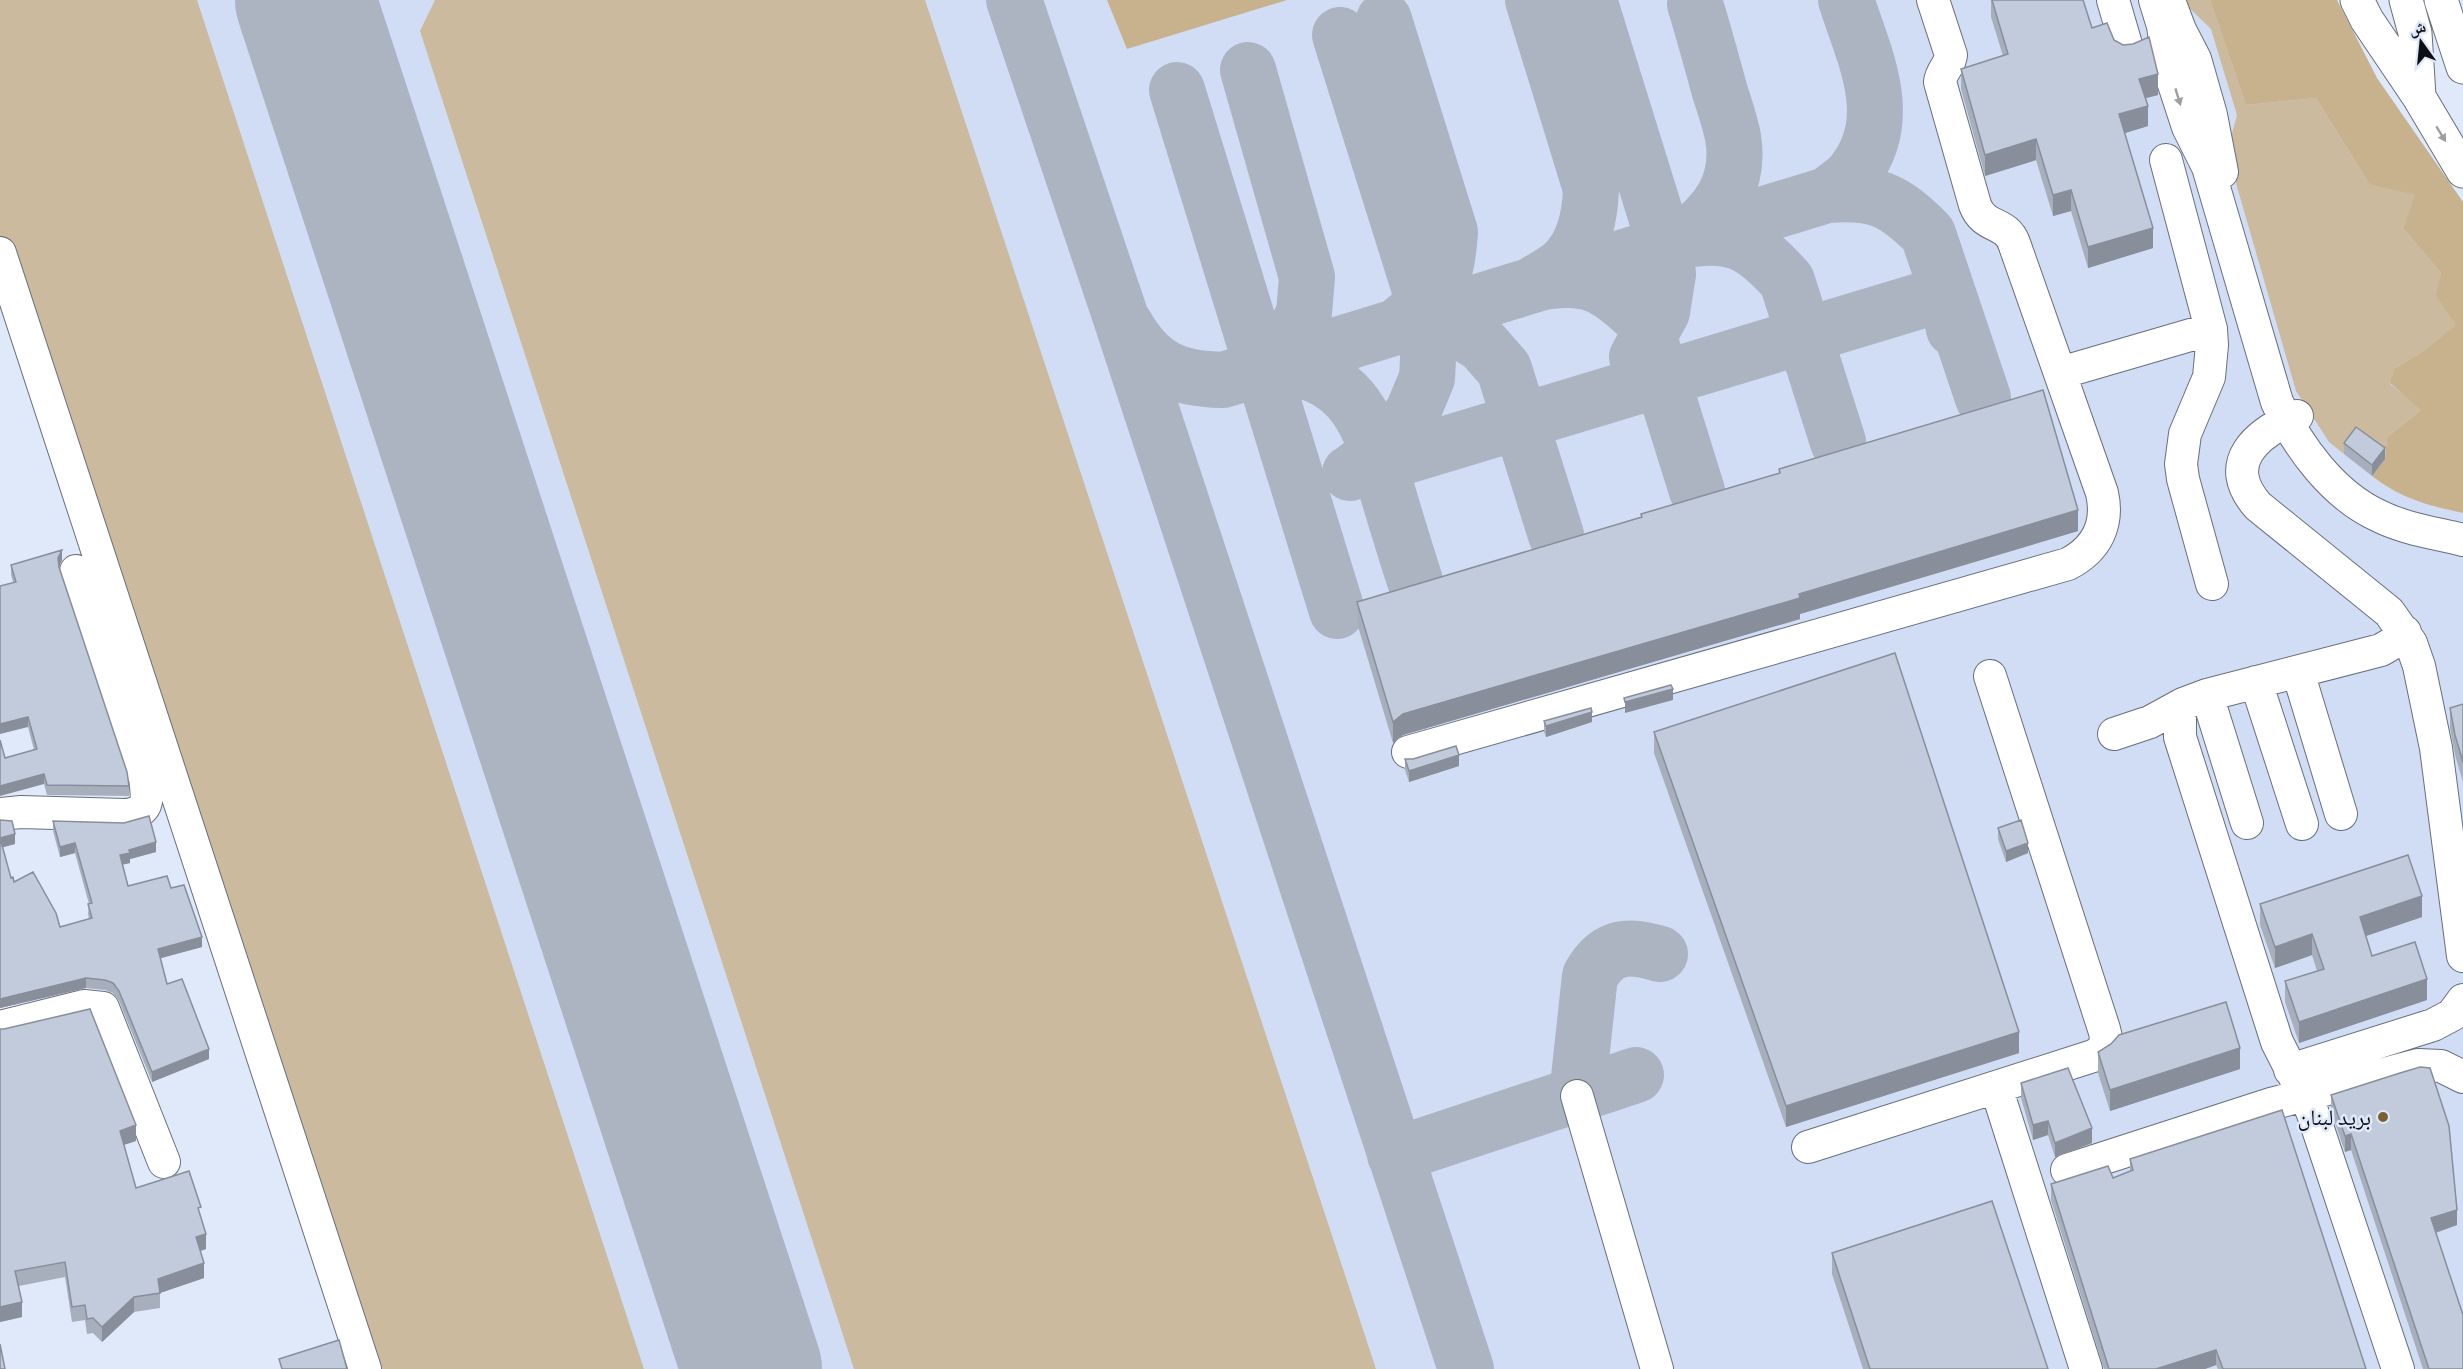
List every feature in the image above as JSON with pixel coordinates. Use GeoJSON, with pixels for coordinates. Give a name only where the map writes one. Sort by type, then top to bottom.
{"type":"FeatureCollection","features":[{"type":"Feature","properties":{"kind":"highway"},"geometry":{"type":"LineString","coordinates":[[2356,0],[2419,97],[2463,171]]}},
{"type":"Feature","properties":{"kind":"highway"},"geometry":{"type":"LineString","coordinates":[[2406,0],[2415,33],[2419,97]]}},
{"type":"Feature","properties":{"kind":"highway"},"geometry":{"type":"LineString","coordinates":[[2441,0],[2463,67]]}},
{"type":"Feature","properties":{"kind":"highway"},"geometry":{"type":"LineString","coordinates":[[2451,0],[2463,32]]}},
{"type":"Feature","properties":{"kind":"street"},"geometry":{"type":"LineString","coordinates":[[1408,752],[2057,567],[2080,558],[2097,539],[2105,516],[2104,504],[2012,236],[2007,230],[1982,218],[1976,205],[1940,82],[1940,76],[1949,63],[1951,55],[1933,0]]}},
{"type":"Feature","properties":{"kind":"street"},"geometry":{"type":"LineString","coordinates":[[2113,0],[2127,48]]}},
{"type":"Feature","properties":{"kind":"street"},"geometry":{"type":"LineString","coordinates":[[2155,0],[2163,26],[2178,48],[2211,115],[2227,211],[2289,399],[2291,418],[2298,440],[2339,488],[2364,508],[2393,522],[2463,540]]}},
{"type":"Feature","properties":{"kind":"street"},"geometry":{"type":"LineString","coordinates":[[2169,0],[2176,22],[2178,48]]}},
{"type":"Feature","properties":{"kind":"street"},"geometry":{"type":"LineString","coordinates":[[2166,160],[2211,329],[2209,377],[2185,434],[2181,464],[2212,585]]}},
{"type":"Feature","properties":{"kind":"street"},"geometry":{"type":"LineString","coordinates":[[2183,223],[2227,211]]}},
{"type":"Feature","properties":{"kind":"street"},"geometry":{"type":"LineString","coordinates":[[0,253],[365,1369]]}},
{"type":"Feature","properties":{"kind":"street"},"geometry":{"type":"LineString","coordinates":[[2060,373],[2211,329]]}},
{"type":"Feature","properties":{"kind":"street"},"geometry":{"type":"LineString","coordinates":[[2291,418],[2331,463],[2360,488],[2412,514],[2463,526]]}},
{"type":"Feature","properties":{"kind":"street"},"geometry":{"type":"LineString","coordinates":[[2291,418],[2250,445],[2243,461],[2242,471],[2246,490],[2258,506],[2389,612],[2405,632],[2419,666],[2436,748],[2463,956]]}},
{"type":"Feature","properties":{"kind":"street"},"geometry":{"type":"LineString","coordinates":[[0,814],[21,812],[124,815],[135,814],[145,806],[148,796],[145,778],[76,571]]}},
{"type":"Feature","properties":{"kind":"street"},"geometry":{"type":"LineString","coordinates":[[2114,734],[2150,722],[2195,700],[2381,650],[2398,640],[2405,632]]}},
{"type":"Feature","properties":{"kind":"street"},"geometry":{"type":"LineString","coordinates":[[2298,672],[2341,814]]}},
{"type":"Feature","properties":{"kind":"street"},"geometry":{"type":"LineString","coordinates":[[1808,1147],[2093,1056],[2103,1048],[2106,1036],[1990,676]]}},
{"type":"Feature","properties":{"kind":"street"},"geometry":{"type":"LineString","coordinates":[[2256,682],[2302,824]]}},
{"type":"Feature","properties":{"kind":"street"},"geometry":{"type":"LineString","coordinates":[[2195,700],[2247,822]]}},
{"type":"Feature","properties":{"kind":"street"},"geometry":{"type":"LineString","coordinates":[[2195,700],[2180,715],[2180,737],[2277,1042],[2298,1083],[2398,1369]]}},
{"type":"Feature","properties":{"kind":"street"},"geometry":{"type":"LineString","coordinates":[[2067,1170],[2238,1114],[2298,1083],[2433,1025],[2452,1015],[2463,1000]]}},
{"type":"Feature","properties":{"kind":"street"},"geometry":{"type":"LineString","coordinates":[[0,1027],[84,1006],[102,1008],[164,1162]]}},
{"type":"Feature","properties":{"kind":"street"},"geometry":{"type":"LineString","coordinates":[[2433,1025],[2452,1072]]}},
{"type":"Feature","properties":{"kind":"street"},"geometry":{"type":"LineString","coordinates":[[2298,1083],[2418,1065],[2452,1072]]}},
{"type":"Feature","properties":{"kind":"street"},"geometry":{"type":"LineString","coordinates":[[1996,1088],[2086,1369]]}},
{"type":"Feature","properties":{"kind":"street"},"geometry":{"type":"LineString","coordinates":[[1577,1096],[1657,1369]]}},
{"type":"Feature","properties":{"kind":"shaded area"},"geometry":{"type":"Polygon","coordinates":[[[0,0],[2337,0],[2377,78],[2463,202],[2463,1369],[352,1369],[0,0]]]}},
{"type":"Feature","properties":{"kind":"shaded area"},"geometry":{"type":"Polygon","coordinates":[[[0,0],[197,0],[644,1369],[352,1369],[0,293],[0,0]]]}},
{"type":"Feature","properties":{"kind":"shaded area"},"geometry":{"type":"Polygon","coordinates":[[[435,0],[925,0],[1376,1369],[854,1369],[420,31],[435,0]]]}},
{"type":"Feature","properties":{"kind":"shaded area"},"geometry":{"type":"Polygon","coordinates":[[[1107,0],[1287,0],[1127,49],[1107,0]]]}},
{"type":"Feature","properties":{"kind":"shaded area"},"geometry":{"type":"Polygon","coordinates":[[[2181,0],[2210,0],[2246,105],[2316,98],[2370,185],[2416,195],[2403,228],[2441,273],[2435,295],[2457,325],[2425,350],[2394,369],[2390,384],[2422,409],[2387,437],[2385,459],[2356,438],[2344,454],[2329,442],[2296,391],[2227,152],[2237,115],[2211,29],[2181,0]]]}},
{"type":"Feature","properties":{"kind":"shaded area"},"geometry":{"type":"Polygon","coordinates":[[[2210,0],[2337,0],[2377,78],[2463,202],[2463,513],[2415,500],[2372,476],[2385,459],[2387,437],[2421,410],[2390,383],[2394,369],[2425,350],[2456,325],[2435,295],[2441,273],[2403,228],[2415,195],[2370,185],[2316,98],[2246,105],[2210,0]]]}},
{"type":"Feature","properties":{"kind":"building"},"geometry":{"type":"Polygon","coordinates":[[[1992,0],[2083,0],[2092,28],[2107,23],[2114,40],[2123,45],[2133,44],[2149,37],[2158,74],[2139,79],[2148,106],[2119,114],[2153,228],[2088,247],[2071,190],[2053,195],[2036,139],[1985,155],[1961,69],[2008,54],[1992,0]]]}},
{"type":"Feature","properties":{"kind":"building"},"geometry":{"type":"Polygon","coordinates":[[[2043,390],[2078,510],[1799,594],[1800,598],[1403,714],[1393,722],[1357,602],[1642,517],[1641,514],[1780,473],[1779,469],[2043,390]]]}},
{"type":"Feature","properties":{"kind":"building"},"geometry":{"type":"Polygon","coordinates":[[[2356,427],[2385,448],[2372,465],[2344,443],[2356,427]]]}},
{"type":"Feature","properties":{"kind":"building"},"geometry":{"type":"Polygon","coordinates":[[[62,550],[58,558],[59,567],[127,772],[129,786],[47,785],[44,774],[0,786],[0,740],[5,758],[37,749],[28,717],[0,724],[0,586],[16,582],[11,565],[62,550]]]}},
{"type":"Feature","properties":{"kind":"building"},"geometry":{"type":"Polygon","coordinates":[[[1895,653],[2019,1032],[1786,1106],[1654,732],[1895,653]]]}},
{"type":"Feature","properties":{"kind":"building"},"geometry":{"type":"Polygon","coordinates":[[[1671,685],[1673,689],[1625,702],[1624,698],[1671,685]]]}},
{"type":"Feature","properties":{"kind":"building"},"geometry":{"type":"Polygon","coordinates":[[[2463,704],[2463,762],[2450,708],[2463,704]]]}},
{"type":"Feature","properties":{"kind":"building"},"geometry":{"type":"Polygon","coordinates":[[[1591,708],[1592,712],[1546,726],[1544,721],[1591,708]]]}},
{"type":"Feature","properties":{"kind":"building"},"geometry":{"type":"Polygon","coordinates":[[[1456,746],[1459,755],[1409,771],[1405,759],[1413,759],[1456,746]]]}},
{"type":"Feature","properties":{"kind":"building"},"geometry":{"type":"Polygon","coordinates":[[[149,816],[156,842],[120,855],[128,886],[167,876],[171,888],[184,885],[202,937],[158,949],[167,984],[182,979],[209,1049],[152,1072],[119,991],[113,983],[105,980],[86,978],[0,999],[0,838],[11,878],[13,877],[14,882],[33,872],[56,913],[60,927],[92,918],[88,904],[92,903],[75,843],[60,847],[53,821],[124,823],[149,816]]]}},
{"type":"Feature","properties":{"kind":"building"},"geometry":{"type":"Polygon","coordinates":[[[0,820],[12,821],[15,834],[0,838],[0,820]]]}},
{"type":"Feature","properties":{"kind":"building"},"geometry":{"type":"Polygon","coordinates":[[[2021,820],[2028,843],[2006,851],[1998,828],[2021,820]]]}},
{"type":"Feature","properties":{"kind":"building"},"geometry":{"type":"Polygon","coordinates":[[[2408,855],[2422,896],[2360,917],[2372,956],[2415,942],[2427,979],[2299,1022],[2285,981],[2324,969],[2312,934],[2275,947],[2260,904],[2408,855]]]}},
{"type":"Feature","properties":{"kind":"building"},"geometry":{"type":"Polygon","coordinates":[[[2226,1002],[2240,1048],[2110,1090],[2098,1052],[2111,1044],[2119,1035],[2226,1002]]]}},
{"type":"Feature","properties":{"kind":"building"},"geometry":{"type":"Polygon","coordinates":[[[90,1009],[136,1125],[120,1131],[136,1188],[189,1171],[201,1207],[198,1208],[206,1234],[196,1237],[204,1263],[158,1279],[160,1293],[134,1297],[102,1327],[93,1318],[87,1319],[85,1305],[72,1307],[65,1262],[15,1271],[22,1302],[0,1307],[0,1029],[90,1009]]]}},
{"type":"Feature","properties":{"kind":"building"},"geometry":{"type":"Polygon","coordinates":[[[2420,1067],[2430,1068],[2449,1126],[2457,1210],[2431,1218],[2463,1315],[2463,1369],[2429,1369],[2351,1134],[2345,1136],[2331,1095],[2420,1067]]]}},
{"type":"Feature","properties":{"kind":"building"},"geometry":{"type":"Polygon","coordinates":[[[2068,1068],[2092,1128],[2055,1143],[2048,1121],[2033,1125],[2021,1083],[2068,1068]]]}},
{"type":"Feature","properties":{"kind":"building"},"geometry":{"type":"Polygon","coordinates":[[[2282,1110],[2366,1369],[2223,1369],[2216,1350],[2156,1369],[2109,1369],[2051,1184],[2108,1166],[2113,1178],[2133,1170],[2130,1159],[2282,1110]]]}},
{"type":"Feature","properties":{"kind":"building"},"geometry":{"type":"Polygon","coordinates":[[[1992,1201],[2048,1369],[1870,1369],[1832,1253],[1992,1201]]]}},
{"type":"Feature","properties":{"kind":"building"},"geometry":{"type":"Polygon","coordinates":[[[339,1340],[347,1369],[282,1369],[279,1359],[339,1340]]]}},
{"type":"Feature","properties":{"kind":"building"},"geometry":{"type":"Polygon","coordinates":[[[0,1344],[5,1369],[0,1369],[0,1344]]]}},
{"type":"Feature","properties":{"kind":"taxiway"},"geometry":{"type":"LineString","coordinates":[[309,0],[337,97]]}},
{"type":"Feature","properties":{"kind":"taxiway"},"geometry":{"type":"LineString","coordinates":[[1014,0],[1119,312],[1466,1369]]}},
{"type":"Feature","properties":{"kind":"taxiway"},"geometry":{"type":"LineString","coordinates":[[1533,0],[1591,189],[1587,221],[1576,250],[1562,266],[1534,284],[1569,280],[1595,284],[1618,298],[1644,321],[1697,491]]}},
{"type":"Feature","properties":{"kind":"taxiway"},"geometry":{"type":"LineString","coordinates":[[1589,0],[1665,245],[1668,274],[1662,312],[1637,357]]}},
{"type":"Feature","properties":{"kind":"taxiway"},"geometry":{"type":"LineString","coordinates":[[1827,195],[1855,171],[1867,150],[1873,129],[1875,108],[1873,86],[1868,64],[1846,0]]}},
{"type":"Feature","properties":{"kind":"taxiway"},"geometry":{"type":"LineString","coordinates":[[1695,4],[1733,137],[1735,154],[1730,184],[1715,210],[1680,241],[1714,238],[1740,243],[1763,257],[1787,281],[1838,442]]}},
{"type":"Feature","properties":{"kind":"taxiway"},"geometry":{"type":"LineString","coordinates":[[1384,20],[1450,232],[1446,265],[1438,286],[1431,296],[1398,326],[1430,322],[1457,329],[1483,345],[1504,369],[1556,535]]}},
{"type":"Feature","properties":{"kind":"taxiway"},"geometry":{"type":"LineString","coordinates":[[1340,35],[1430,322],[1427,378],[1412,414],[1376,454],[1357,468]]}},
{"type":"Feature","properties":{"kind":"taxiway"},"geometry":{"type":"LineString","coordinates":[[1248,70],[1307,277],[1304,313],[1289,344],[1262,368],[1278,367],[1308,372],[1334,385],[1355,406],[1373,441],[1415,581]]}},
{"type":"Feature","properties":{"kind":"taxiway"},"geometry":{"type":"LineString","coordinates":[[1177,90],[1337,611]]}},
{"type":"Feature","properties":{"kind":"taxiway"},"geometry":{"type":"LineString","coordinates":[[1126,326],[1145,352],[1166,368],[1191,377],[1223,380],[1827,195],[1859,195],[1883,200],[1894,206],[1928,234],[1983,398]]}},
{"type":"Feature","properties":{"kind":"taxiway"},"geometry":{"type":"LineString","coordinates":[[1350,473],[1946,293],[1954,329]]}},
{"type":"Feature","properties":{"kind":"taxiway"},"geometry":{"type":"LineString","coordinates":[[1577,1096],[1590,976],[1604,958],[1620,950],[1639,949],[1660,954]]}},
{"type":"Feature","properties":{"kind":"taxiway"},"geometry":{"type":"LineString","coordinates":[[1395,1155],[1636,1075]]}},
{"type":"Feature","properties":{"kind":"runway"},"geometry":{"type":"LineString","coordinates":[[305,0],[752,1369]]}},
{"type":"Feature","properties":{"kind":"place","name":"بريد لبنان"},"geometry":{"type":"Point","coordinates":[2383,1117]}}]}
